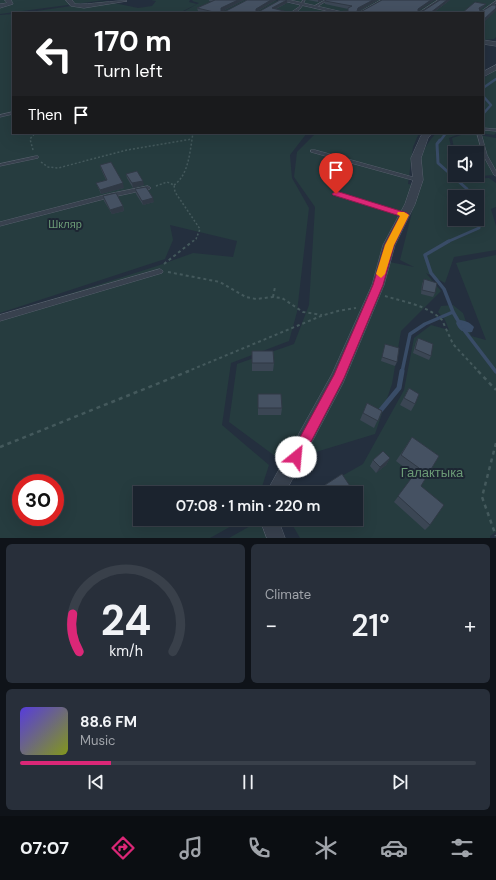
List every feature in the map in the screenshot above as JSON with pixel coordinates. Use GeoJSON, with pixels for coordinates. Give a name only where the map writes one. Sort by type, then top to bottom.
{"type":"FeatureCollection","features":[{"type":"Feature","properties":{"kind":"street"},"geometry":{"type":"LineString","coordinates":[[0,6],[10,4],[8,0]]}},
{"type":"Feature","properties":{"kind":"street"},"geometry":{"type":"LineString","coordinates":[[69,0],[73,5],[84,6],[124,1]]}},
{"type":"Feature","properties":{"kind":"street"},"geometry":{"type":"LineString","coordinates":[[281,0],[302,2],[330,12]]}},
{"type":"Feature","properties":{"kind":"street"},"geometry":{"type":"LineString","coordinates":[[484,42],[496,44]]}},
{"type":"Feature","properties":{"kind":"street"},"geometry":{"type":"LineString","coordinates":[[484,74],[496,67]]}},
{"type":"Feature","properties":{"kind":"street"},"geometry":{"type":"LineString","coordinates":[[279,486],[338,378],[378,285],[389,245],[410,204],[418,180],[416,158],[424,138],[427,134]]}},
{"type":"Feature","properties":{"kind":"street"},"geometry":{"type":"LineString","coordinates":[[271,526],[276,538]]}},
{"type":"Feature","properties":{"kind":"lane"},"geometry":{"type":"LineString","coordinates":[[276,3],[281,0]]}},
{"type":"Feature","properties":{"kind":"lane"},"geometry":{"type":"LineString","coordinates":[[314,7],[327,0]]}},
{"type":"Feature","properties":{"kind":"lane"},"geometry":{"type":"LineString","coordinates":[[361,12],[383,0]]}},
{"type":"Feature","properties":{"kind":"lane"},"geometry":{"type":"LineString","coordinates":[[421,12],[440,0]]}},
{"type":"Feature","properties":{"kind":"lane"},"geometry":{"type":"LineString","coordinates":[[293,12],[300,8],[302,2]]}},
{"type":"Feature","properties":{"kind":"lane"},"geometry":{"type":"LineString","coordinates":[[481,12],[496,2]]}},
{"type":"Feature","properties":{"kind":"lane"},"geometry":{"type":"LineString","coordinates":[[0,116],[12,113]]}},
{"type":"Feature","properties":{"kind":"lane"},"geometry":{"type":"LineString","coordinates":[[484,128],[496,130]]}},
{"type":"Feature","properties":{"kind":"lane"},"geometry":{"type":"LineString","coordinates":[[479,134],[484,155],[496,175]]}},
{"type":"Feature","properties":{"kind":"lane"},"geometry":{"type":"LineString","coordinates":[[313,151],[418,180]]}},
{"type":"Feature","properties":{"kind":"lane"},"geometry":{"type":"LineString","coordinates":[[0,165],[36,158]]}},
{"type":"Feature","properties":{"kind":"lane"},"geometry":{"type":"LineString","coordinates":[[0,224],[108,196],[148,188]]}},
{"type":"Feature","properties":{"kind":"lane"},"geometry":{"type":"LineString","coordinates":[[336,194],[404,215]]}},
{"type":"Feature","properties":{"kind":"lane"},"geometry":{"type":"LineString","coordinates":[[0,318],[160,271]]}},
{"type":"Feature","properties":{"kind":"path"},"geometry":{"type":"LineString","coordinates":[[34,134],[30,137],[29,141],[36,158],[48,167],[58,168],[127,150],[192,139]]}},
{"type":"Feature","properties":{"kind":"path"},"geometry":{"type":"LineString","coordinates":[[174,185],[182,180],[193,134]]}},
{"type":"Feature","properties":{"kind":"path"},"geometry":{"type":"LineString","coordinates":[[148,188],[167,182],[174,185]]}},
{"type":"Feature","properties":{"kind":"path"},"geometry":{"type":"LineString","coordinates":[[174,185],[175,192],[200,229],[196,239],[161,266],[160,271],[220,282],[246,297],[256,299],[273,297],[282,298],[303,312],[324,315]]}},
{"type":"Feature","properties":{"kind":"path"},"geometry":{"type":"LineString","coordinates":[[273,297],[275,287]]}},
{"type":"Feature","properties":{"kind":"path"},"geometry":{"type":"LineString","coordinates":[[374,293],[420,306],[439,317],[442,320],[453,344],[496,390]]}},
{"type":"Feature","properties":{"kind":"path"},"geometry":{"type":"LineString","coordinates":[[0,447],[288,331],[324,315],[346,309],[367,308]]}},
{"type":"Feature","properties":{"kind":"path"},"geometry":{"type":"LineString","coordinates":[[496,442],[482,497],[496,534]]}},
{"type":"Feature","properties":{"kind":"green space"},"geometry":{"type":"Polygon","coordinates":[[[0,0],[105,0],[12,12],[0,14],[0,0]]]}},
{"type":"Feature","properties":{"kind":"green space"},"geometry":{"type":"Polygon","coordinates":[[[151,0],[190,0],[189,2],[197,4],[181,12],[30,12],[105,1],[138,8],[152,6],[156,1],[151,0]]]}},
{"type":"Feature","properties":{"kind":"green space"},"geometry":{"type":"Polygon","coordinates":[[[274,0],[332,12],[183,12],[199,3],[192,1],[274,0]]]}},
{"type":"Feature","properties":{"kind":"green space"},"geometry":{"type":"Polygon","coordinates":[[[286,0],[496,0],[496,37],[494,39],[484,40],[484,12],[345,12],[286,0]]]}},
{"type":"Feature","properties":{"kind":"green space","name":"Шкляр"},"geometry":{"type":"Polygon","coordinates":[[[12,14],[12,134],[306,134],[290,155],[292,178],[309,208],[297,312],[289,341],[231,363],[222,425],[269,465],[262,486],[133,486],[133,526],[231,526],[210,538],[0,538],[0,316],[193,253],[233,257],[237,241],[170,225],[173,240],[165,259],[0,313],[0,15],[12,14]]]}},
{"type":"Feature","properties":{"kind":"green space"},"geometry":{"type":"Polygon","coordinates":[[[496,69],[496,133],[494,135],[484,134],[484,78],[496,69]]]}},
{"type":"Feature","properties":{"kind":"green space"},"geometry":{"type":"Polygon","coordinates":[[[315,134],[419,134],[413,147],[408,184],[420,185],[420,169],[423,151],[430,140],[435,134],[459,134],[449,138],[451,146],[448,146],[448,182],[484,182],[484,178],[489,178],[496,183],[496,207],[491,209],[496,226],[496,250],[454,257],[445,283],[426,273],[441,291],[401,331],[392,384],[375,434],[283,462],[229,422],[237,364],[294,344],[309,305],[315,207],[294,177],[297,152],[315,134]],[[413,208],[380,260],[414,267],[400,260],[413,208]]]}},
{"type":"Feature","properties":{"kind":"green space"},"geometry":{"type":"Polygon","coordinates":[[[464,134],[496,138],[496,175],[484,176],[484,146],[454,146],[452,138],[464,134]]]}},
{"type":"Feature","properties":{"kind":"green space","name":"Галактыка"},"geometry":{"type":"Polygon","coordinates":[[[496,255],[496,532],[490,536],[490,538],[300,538],[293,526],[363,526],[363,486],[324,486],[363,464],[404,390],[414,338],[431,325],[449,330],[445,320],[438,312],[441,306],[453,305],[463,313],[471,336],[486,340],[456,263],[496,255]]]}},
{"type":"Feature","properties":{"kind":"green space"},"geometry":{"type":"Polygon","coordinates":[[[250,526],[261,526],[267,538],[229,538],[250,526]]]}},
{"type":"Feature","properties":{"kind":"water"},"geometry":{"type":"Polygon","coordinates":[[[458,320],[465,321],[472,325],[474,327],[472,332],[464,332],[460,330],[456,323],[458,320]]]}},
{"type":"Feature","properties":{"kind":"building"},"geometry":{"type":"Polygon","coordinates":[[[215,0],[238,0],[221,8],[221,11],[226,11],[247,0],[271,0],[256,9],[256,11],[260,11],[280,0],[287,0],[272,8],[288,12],[214,12],[197,8],[215,0]]]}},
{"type":"Feature","properties":{"kind":"building"},"geometry":{"type":"Polygon","coordinates":[[[373,0],[358,8],[357,11],[362,11],[382,0],[431,0],[418,9],[418,11],[423,11],[440,0],[447,0],[431,12],[342,12],[348,11],[348,8],[352,6],[325,1],[373,0]]]}},
{"type":"Feature","properties":{"kind":"building"},"geometry":{"type":"Polygon","coordinates":[[[475,2],[486,4],[479,8],[480,11],[492,5],[496,5],[496,8],[484,19],[484,12],[463,12],[475,2]]]}},
{"type":"Feature","properties":{"kind":"building"},"geometry":{"type":"Polygon","coordinates":[[[111,162],[123,183],[100,190],[96,183],[107,180],[100,165],[111,162]]]}},
{"type":"Feature","properties":{"kind":"building"},"geometry":{"type":"Polygon","coordinates":[[[137,171],[143,181],[132,183],[126,174],[137,171]]]}},
{"type":"Feature","properties":{"kind":"building"},"geometry":{"type":"Polygon","coordinates":[[[146,187],[153,198],[142,201],[135,189],[146,187]]]}},
{"type":"Feature","properties":{"kind":"building"},"geometry":{"type":"Polygon","coordinates":[[[116,193],[123,206],[110,210],[103,196],[116,193]]]}},
{"type":"Feature","properties":{"kind":"building"},"geometry":{"type":"Polygon","coordinates":[[[424,279],[437,283],[435,293],[422,290],[424,279]]]}},
{"type":"Feature","properties":{"kind":"building"},"geometry":{"type":"Polygon","coordinates":[[[418,338],[433,344],[431,356],[415,349],[418,338]]]}},
{"type":"Feature","properties":{"kind":"building"},"geometry":{"type":"Polygon","coordinates":[[[385,344],[399,348],[397,362],[382,357],[385,344]]]}},
{"type":"Feature","properties":{"kind":"building"},"geometry":{"type":"Polygon","coordinates":[[[252,351],[273,351],[274,363],[252,363],[252,351]]]}},
{"type":"Feature","properties":{"kind":"building"},"geometry":{"type":"Polygon","coordinates":[[[409,388],[419,394],[415,404],[404,398],[409,388]]]}},
{"type":"Feature","properties":{"kind":"building"},"geometry":{"type":"Polygon","coordinates":[[[258,394],[281,394],[282,408],[258,408],[258,394]]]}},
{"type":"Feature","properties":{"kind":"building"},"geometry":{"type":"Polygon","coordinates":[[[367,403],[382,411],[378,421],[363,413],[367,403]]]}},
{"type":"Feature","properties":{"kind":"building"},"geometry":{"type":"Polygon","coordinates":[[[412,437],[439,456],[421,486],[444,505],[430,525],[398,496],[419,468],[401,455],[412,437]]]}},
{"type":"Feature","properties":{"kind":"building"},"geometry":{"type":"Polygon","coordinates":[[[383,451],[390,458],[380,467],[373,460],[383,451]]]}},
{"type":"Feature","properties":{"kind":"building"},"geometry":{"type":"Polygon","coordinates":[[[342,474],[350,486],[326,486],[325,485],[342,474]]]}},
{"type":"Feature","properties":{"kind":"waterway"},"geometry":{"type":"LineString","coordinates":[[484,87],[496,79]]}},
{"type":"Feature","properties":{"kind":"waterway"},"geometry":{"type":"LineString","coordinates":[[484,97],[491,105],[484,113]]}},
{"type":"Feature","properties":{"kind":"waterway"},"geometry":{"type":"LineString","coordinates":[[440,141],[445,134]]}},
{"type":"Feature","properties":{"kind":"waterway"},"geometry":{"type":"LineString","coordinates":[[440,140],[437,144],[438,163],[468,190]]}},
{"type":"Feature","properties":{"kind":"waterway"},"geometry":{"type":"LineString","coordinates":[[448,242],[479,228],[479,226]]}},
{"type":"Feature","properties":{"kind":"waterway"},"geometry":{"type":"LineString","coordinates":[[448,242],[425,255],[431,273],[444,289],[453,312]]}},
{"type":"Feature","properties":{"kind":"waterway"},"geometry":{"type":"LineString","coordinates":[[402,372],[410,334],[425,324],[453,312]]}},
{"type":"Feature","properties":{"kind":"waterway"},"geometry":{"type":"LineString","coordinates":[[453,312],[460,324]]}},
{"type":"Feature","properties":{"kind":"waterway"},"geometry":{"type":"LineString","coordinates":[[464,330],[496,372]]}},
{"type":"Feature","properties":{"kind":"waterway"},"geometry":{"type":"LineString","coordinates":[[380,411],[399,388],[402,371]]}},
{"type":"Feature","properties":{"kind":"slow traffic"},"geometry":{"type":"LineString","coordinates":[[381,274],[389,245],[404,215],[401,214]]}},
{"type":"Feature","properties":{"kind":"route"},"geometry":{"type":"LineString","coordinates":[[296,457],[338,378],[378,285],[389,245],[404,215],[336,194]]}}]}
